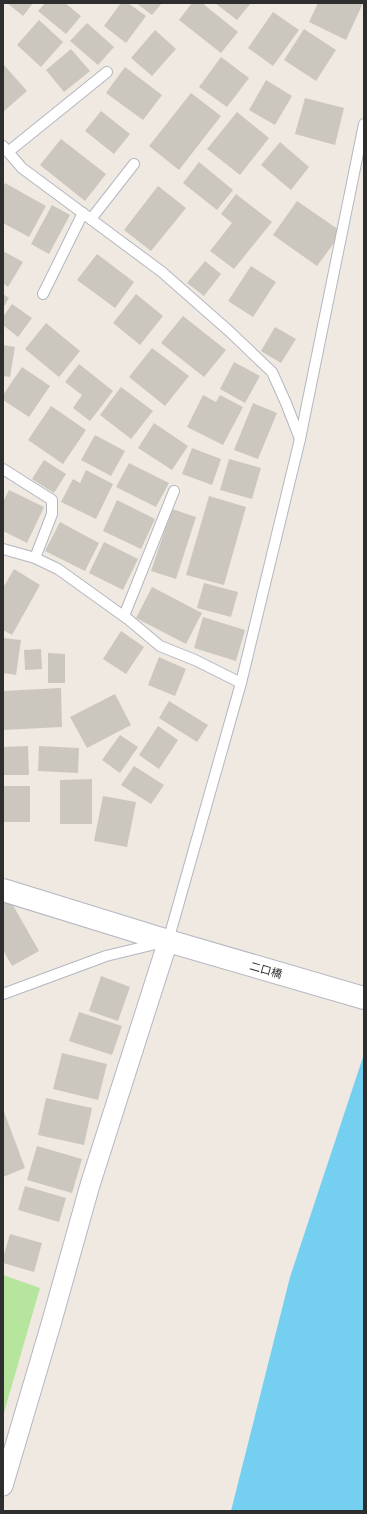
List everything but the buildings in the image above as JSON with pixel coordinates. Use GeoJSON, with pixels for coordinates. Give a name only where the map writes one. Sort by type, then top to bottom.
{"type":"FeatureCollection","features":[{"type":"Feature","properties":{"kind":"street","name":"二口橋"},"geometry":{"type":"LineString","coordinates":[[3,890],[168,941],[364,998]]}},
{"type":"Feature","properties":{"kind":"street"},"geometry":{"type":"LineString","coordinates":[[3,1486],[90,1185],[168,941]]}},
{"type":"Feature","properties":{"kind":"lane"},"geometry":{"type":"LineString","coordinates":[[107,72],[6,149],[22,168],[162,272],[230,332],[272,372],[300,439]]}},
{"type":"Feature","properties":{"kind":"lane"},"geometry":{"type":"LineString","coordinates":[[3,994],[106,956],[168,941],[241,682],[300,439],[364,124]]}},
{"type":"Feature","properties":{"kind":"lane"},"geometry":{"type":"LineString","coordinates":[[43,294],[87,216],[134,164]]}},
{"type":"Feature","properties":{"kind":"lane"},"geometry":{"type":"LineString","coordinates":[[3,468],[52,500],[52,514],[35,558]]}},
{"type":"Feature","properties":{"kind":"lane"},"geometry":{"type":"LineString","coordinates":[[124,616],[174,491]]}},
{"type":"Feature","properties":{"kind":"lane"},"geometry":{"type":"LineString","coordinates":[[3,549],[35,558],[58,569],[124,616],[160,646],[196,660],[241,682]]}},
{"type":"Feature","properties":{"kind":"green space"},"geometry":{"type":"Polygon","coordinates":[[[3,1275],[40,1288],[3,1416],[3,1275]]]}},
{"type":"Feature","properties":{"kind":"water"},"geometry":{"type":"Polygon","coordinates":[[[364,1054],[364,1511],[231,1511],[290,1277],[364,1054]]]}}]}
